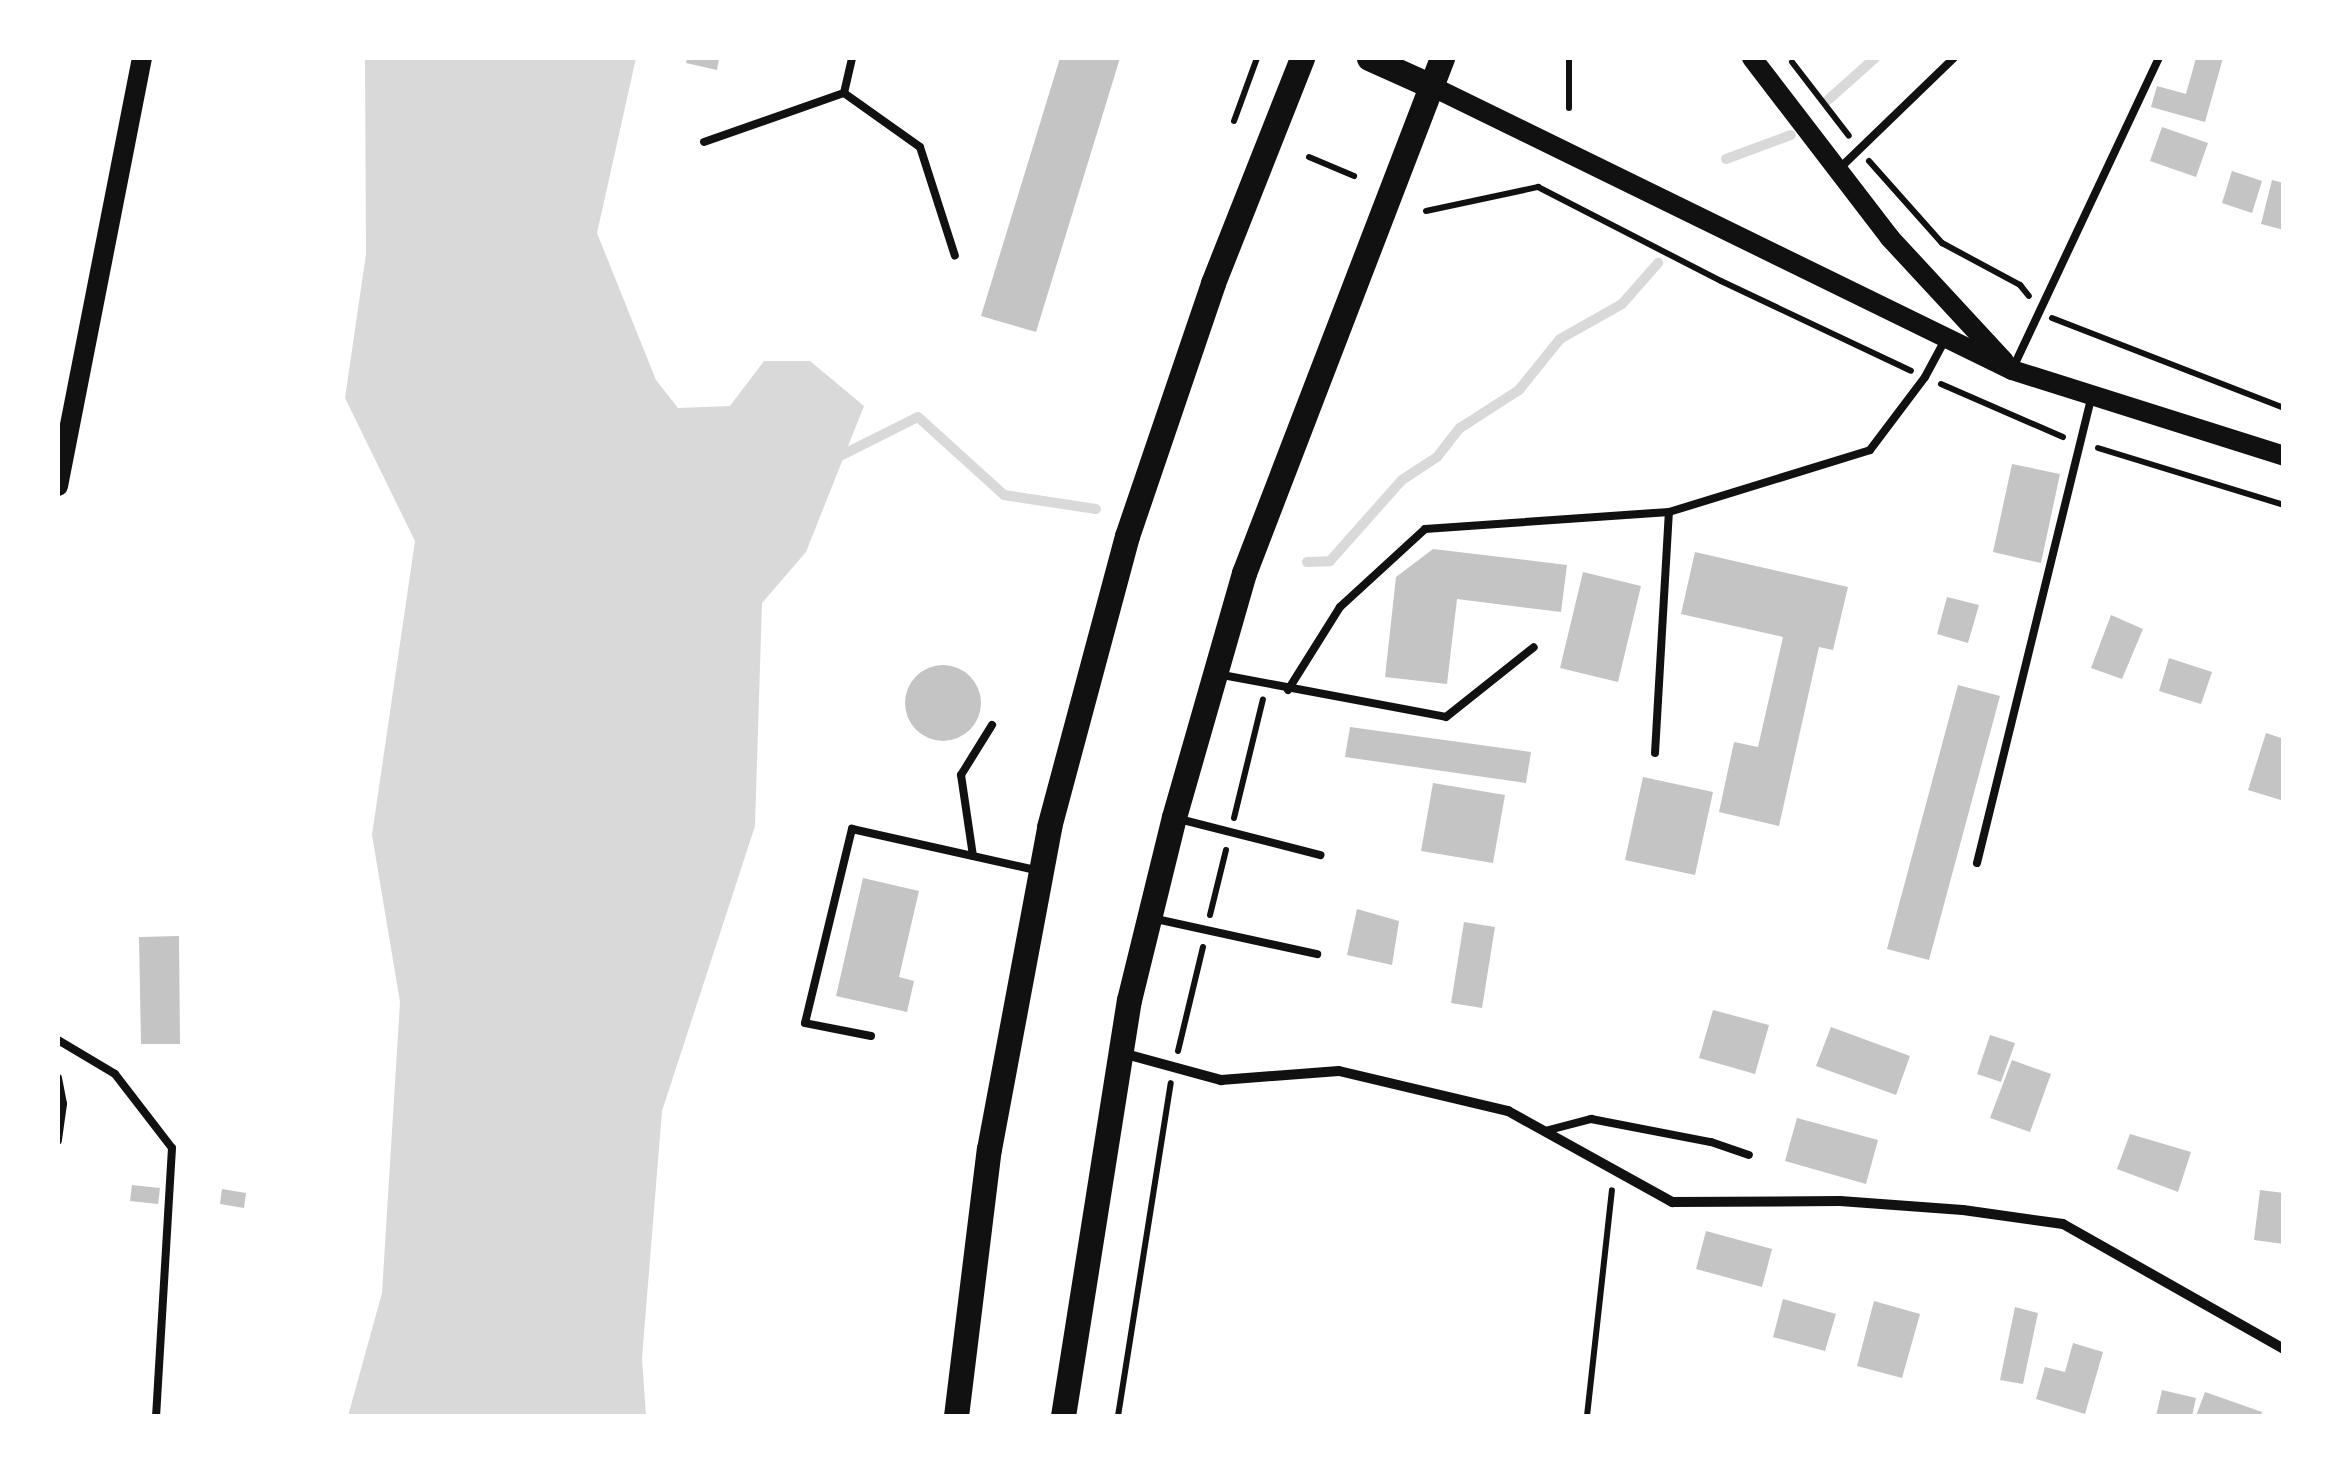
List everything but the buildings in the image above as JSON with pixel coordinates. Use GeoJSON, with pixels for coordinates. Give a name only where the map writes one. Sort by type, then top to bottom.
{"type":"FeatureCollection","features":[{"type":"Feature","properties":{"kind":"main road"},"geometry":{"type":"LineString","coordinates":[[58,486],[142,58]]}},
{"type":"Feature","properties":{"kind":"main road"},"geometry":{"type":"LineString","coordinates":[[956,1416],[990,1149],[1040,871],[1126,536],[1212,283],[1302,58]]}},
{"type":"Feature","properties":{"kind":"main road"},"geometry":{"type":"LineString","coordinates":[[1368,58],[2012,370],[2284,456]]}},
{"type":"Feature","properties":{"kind":"main road"},"geometry":{"type":"LineString","coordinates":[[1063,1416],[1121,1052],[1174,817],[1244,573],[1442,58]]}},
{"type":"Feature","properties":{"kind":"main road"},"geometry":{"type":"LineString","coordinates":[[1752,58],[1890,238],[2012,370]]}},
{"type":"Feature","properties":{"kind":"street"},"geometry":{"type":"LineString","coordinates":[[1121,1052],[1221,1080],[1339,1071],[1508,1111],[1672,1202],[1840,1201],[1963,1210],[2063,1224],[2284,1349]]}},
{"type":"Feature","properties":{"kind":"lane"},"geometry":{"type":"LineString","coordinates":[[844,93],[852,58]]}},
{"type":"Feature","properties":{"kind":"lane"},"geometry":{"type":"LineString","coordinates":[[1838,170],[1954,58]]}},
{"type":"Feature","properties":{"kind":"lane"},"geometry":{"type":"LineString","coordinates":[[2012,370],[2158,58]]}},
{"type":"Feature","properties":{"kind":"lane"},"geometry":{"type":"LineString","coordinates":[[704,142],[844,93]]}},
{"type":"Feature","properties":{"kind":"lane"},"geometry":{"type":"LineString","coordinates":[[844,93],[920,147],[955,256]]}},
{"type":"Feature","properties":{"kind":"lane"},"geometry":{"type":"LineString","coordinates":[[1288,690],[1340,607],[1425,529],[1669,512],[1870,450],[1924,377],[1946,338]]}},
{"type":"Feature","properties":{"kind":"lane"},"geometry":{"type":"LineString","coordinates":[[1977,863],[2092,395]]}},
{"type":"Feature","properties":{"kind":"lane"},"geometry":{"type":"LineString","coordinates":[[1655,753],[1669,512]]}},
{"type":"Feature","properties":{"kind":"lane"},"geometry":{"type":"LineString","coordinates":[[1215,674],[1446,717],[1534,647]]}},
{"type":"Feature","properties":{"kind":"lane"},"geometry":{"type":"LineString","coordinates":[[973,856],[961,775],[992,725]]}},
{"type":"Feature","properties":{"kind":"lane"},"geometry":{"type":"LineString","coordinates":[[1174,817],[1320,855]]}},
{"type":"Feature","properties":{"kind":"lane"},"geometry":{"type":"LineString","coordinates":[[870,1036],[805,1023],[852,829],[1040,871]]}},
{"type":"Feature","properties":{"kind":"lane"},"geometry":{"type":"LineString","coordinates":[[1149,918],[1317,954]]}},
{"type":"Feature","properties":{"kind":"lane"},"geometry":{"type":"LineString","coordinates":[[58,1040],[115,1074],[172,1148],[156,1416]]}},
{"type":"Feature","properties":{"kind":"lane"},"geometry":{"type":"LineString","coordinates":[[58,1078],[63,1104],[58,1141]]}},
{"type":"Feature","properties":{"kind":"lane"},"geometry":{"type":"LineString","coordinates":[[1545,1131],[1590,1119],[1711,1142],[1749,1156]]}},
{"type":"Feature","properties":{"kind":"path"},"geometry":{"type":"LineString","coordinates":[[1234,121],[1257,58]]}},
{"type":"Feature","properties":{"kind":"path"},"geometry":{"type":"LineString","coordinates":[[1568,108],[1569,58]]}},
{"type":"Feature","properties":{"kind":"path"},"geometry":{"type":"LineString","coordinates":[[1788,58],[1860,150],[1942,243],[2020,285],[2038,308],[2053,318],[2284,408]]}},
{"type":"Feature","properties":{"kind":"path"},"geometry":{"type":"LineString","coordinates":[[1309,157],[1354,176]]}},
{"type":"Feature","properties":{"kind":"path"},"geometry":{"type":"LineString","coordinates":[[1426,211],[1538,187],[1721,281],[1924,377],[2081,442],[2284,505]]}},
{"type":"Feature","properties":{"kind":"path"},"geometry":{"type":"LineString","coordinates":[[1118,1416],[1174,1065],[1266,686]]}},
{"type":"Feature","properties":{"kind":"path"},"geometry":{"type":"LineString","coordinates":[[1586,1416],[1614,1170]]}},
{"type":"Feature","properties":{"kind":"shaded area"},"geometry":{"type":"Polygon","coordinates":[[[365,58],[636,58],[597,233],[656,380],[678,408],[730,406],[764,361],[810,361],[864,406],[806,552],[762,603],[755,826],[662,1111],[642,1358],[646,1416],[348,1416],[382,1293],[400,1002],[372,835],[415,541],[345,398],[366,254],[365,58]]]}},
{"type":"Feature","properties":{"kind":"waterway"},"geometry":{"type":"LineString","coordinates":[[1828,100],[1875,58]]}},
{"type":"Feature","properties":{"kind":"waterway"},"geometry":{"type":"LineString","coordinates":[[1726,159],[1791,135]]}},
{"type":"Feature","properties":{"kind":"waterway"},"geometry":{"type":"LineString","coordinates":[[1307,562],[1330,561],[1402,480],[1437,457],[1460,428],[1519,390],[1560,339],[1622,304],[1658,263]]}},
{"type":"Feature","properties":{"kind":"waterway"},"geometry":{"type":"LineString","coordinates":[[838,457],[918,417],[1004,495],[1096,509]]}}]}
